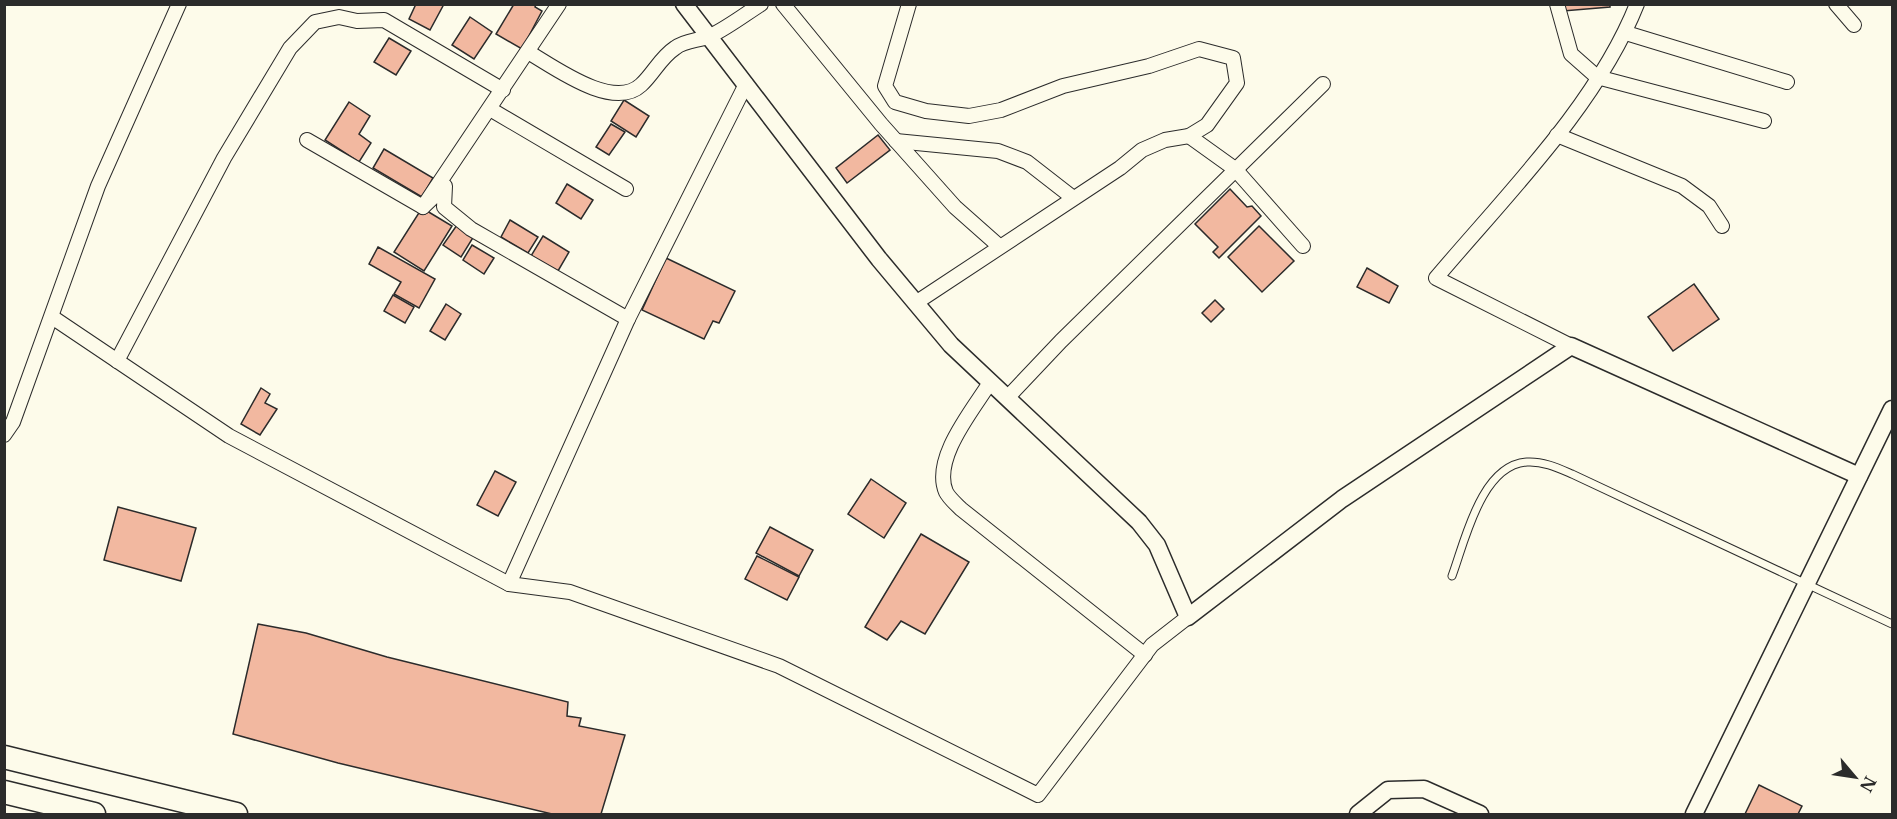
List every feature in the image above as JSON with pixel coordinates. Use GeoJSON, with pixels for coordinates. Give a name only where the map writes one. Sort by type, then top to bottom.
{"type":"FeatureCollection","features":[{"type":"Feature","properties":{"kind":"highway"},"geometry":{"type":"LineString","coordinates":[[4,757],[236,814]]}},
{"type":"Feature","properties":{"kind":"highway"},"geometry":{"type":"LineString","coordinates":[[4,792],[94,814]]}},
{"type":"Feature","properties":{"kind":"street"},"geometry":{"type":"LineString","coordinates":[[4,435],[13,422],[98,186],[178,4]]}},
{"type":"Feature","properties":{"kind":"street"},"geometry":{"type":"LineString","coordinates":[[423,207],[559,4]]}},
{"type":"Feature","properties":{"kind":"street"},"geometry":{"type":"LineString","coordinates":[[684,4],[879,259],[951,345],[989,384],[1007,398],[1139,522],[1157,545],[1188,618]]}},
{"type":"Feature","properties":{"kind":"street"},"geometry":{"type":"LineString","coordinates":[[528,52],[583,84],[604,92],[624,93],[639,87],[664,55],[681,44],[709,36],[761,4]]}},
{"type":"Feature","properties":{"kind":"street"},"geometry":{"type":"LineString","coordinates":[[783,4],[896,141],[955,207],[999,246]]}},
{"type":"Feature","properties":{"kind":"street"},"geometry":{"type":"LineString","coordinates":[[909,4],[885,86],[895,102],[926,111],[969,116],[1001,110],[1063,86],[1149,66],[1199,49],[1233,58],[1237,83],[1207,125],[1189,136],[1165,140],[1142,150],[1120,168],[1072,197],[917,302]]}},
{"type":"Feature","properties":{"kind":"street"},"geometry":{"type":"LineString","coordinates":[[1557,4],[1571,54],[1598,77],[1764,121]]}},
{"type":"Feature","properties":{"kind":"street"},"geometry":{"type":"LineString","coordinates":[[1637,4],[1626,33],[1587,97],[1436,278],[1571,346],[1859,476]]}},
{"type":"Feature","properties":{"kind":"street"},"geometry":{"type":"LineString","coordinates":[[1836,4],[1854,25]]}},
{"type":"Feature","properties":{"kind":"street"},"geometry":{"type":"LineString","coordinates":[[117,361],[224,158],[290,48],[315,22],[339,17],[357,21],[384,20],[503,90]]}},
{"type":"Feature","properties":{"kind":"street"},"geometry":{"type":"LineString","coordinates":[[1626,33],[1788,82]]}},
{"type":"Feature","properties":{"kind":"street"},"geometry":{"type":"LineString","coordinates":[[508,584],[628,319],[746,84]]}},
{"type":"Feature","properties":{"kind":"street"},"geometry":{"type":"LineString","coordinates":[[1007,398],[1060,341],[1323,84]]}},
{"type":"Feature","properties":{"kind":"street"},"geometry":{"type":"LineString","coordinates":[[490,109],[626,189]]}},
{"type":"Feature","properties":{"kind":"street"},"geometry":{"type":"LineString","coordinates":[[1557,135],[1682,186],[1709,206],[1722,226]]}},
{"type":"Feature","properties":{"kind":"street"},"geometry":{"type":"LineString","coordinates":[[1189,136],[1235,170],[1303,246]]}},
{"type":"Feature","properties":{"kind":"street"},"geometry":{"type":"LineString","coordinates":[[307,140],[423,207]]}},
{"type":"Feature","properties":{"kind":"street"},"geometry":{"type":"LineString","coordinates":[[896,141],[998,151],[1014,155],[1072,197]]}},
{"type":"Feature","properties":{"kind":"street"},"geometry":{"type":"LineString","coordinates":[[423,207],[445,186],[444,207],[471,229],[628,319]]}},
{"type":"Feature","properties":{"kind":"street"},"geometry":{"type":"LineString","coordinates":[[52,317],[229,436],[508,584],[570,592],[779,666],[1038,795],[1152,645],[1342,499],[1571,346]]}},
{"type":"Feature","properties":{"kind":"street"},"geometry":{"type":"LineString","coordinates":[[989,384],[948,451],[943,465],[942,479],[946,494],[961,509],[1144,655]]}},
{"type":"Feature","properties":{"kind":"street"},"geometry":{"type":"LineString","coordinates":[[1694,814],[1893,409]]}},
{"type":"Feature","properties":{"kind":"street"},"geometry":{"type":"LineString","coordinates":[[1358,814],[1388,790],[1424,789],[1480,814]]}},
{"type":"Feature","properties":{"kind":"lane"},"geometry":{"type":"LineString","coordinates":[[1452,576],[1480,500],[1496,477],[1512,466],[1527,462],[1545,464],[1572,474],[1893,624]]}},
{"type":"Feature","properties":{"kind":"building"},"geometry":{"type":"Polygon","coordinates":[[[416,4],[444,4],[430,30],[409,19],[416,4]]]}},
{"type":"Feature","properties":{"kind":"building"},"geometry":{"type":"Polygon","coordinates":[[[514,4],[536,4],[535,7],[542,11],[522,49],[496,34],[514,4]]]}},
{"type":"Feature","properties":{"kind":"building"},"geometry":{"type":"Polygon","coordinates":[[[1562,4],[1610,4],[1610,7],[1563,11],[1562,4]]]}},
{"type":"Feature","properties":{"kind":"building"},"geometry":{"type":"Polygon","coordinates":[[[470,17],[492,32],[474,59],[452,45],[470,17]]]}},
{"type":"Feature","properties":{"kind":"building"},"geometry":{"type":"Polygon","coordinates":[[[389,38],[411,51],[396,75],[374,62],[389,38]]]}},
{"type":"Feature","properties":{"kind":"building"},"geometry":{"type":"Polygon","coordinates":[[[624,100],[649,116],[636,137],[611,121],[624,100]]]}},
{"type":"Feature","properties":{"kind":"building"},"geometry":{"type":"Polygon","coordinates":[[[349,102],[370,116],[359,134],[371,143],[359,162],[325,140],[349,102]]]}},
{"type":"Feature","properties":{"kind":"building"},"geometry":{"type":"Polygon","coordinates":[[[611,124],[625,132],[609,155],[596,147],[611,124]]]}},
{"type":"Feature","properties":{"kind":"building"},"geometry":{"type":"Polygon","coordinates":[[[878,135],[890,150],[847,183],[836,168],[878,135]]]}},
{"type":"Feature","properties":{"kind":"building"},"geometry":{"type":"Polygon","coordinates":[[[384,149],[433,178],[422,197],[373,168],[384,149]]]}},
{"type":"Feature","properties":{"kind":"building"},"geometry":{"type":"Polygon","coordinates":[[[567,184],[593,200],[581,219],[556,203],[567,184]]]}},
{"type":"Feature","properties":{"kind":"building"},"geometry":{"type":"Polygon","coordinates":[[[1230,189],[1247,207],[1252,206],[1261,216],[1219,258],[1213,252],[1218,247],[1195,224],[1230,189]]]}},
{"type":"Feature","properties":{"kind":"building"},"geometry":{"type":"Polygon","coordinates":[[[422,208],[452,226],[424,271],[394,252],[422,208]]]}},
{"type":"Feature","properties":{"kind":"building"},"geometry":{"type":"Polygon","coordinates":[[[510,220],[538,237],[528,253],[501,237],[510,220]]]}},
{"type":"Feature","properties":{"kind":"building"},"geometry":{"type":"Polygon","coordinates":[[[457,225],[474,236],[461,257],[443,245],[457,225]]]}},
{"type":"Feature","properties":{"kind":"building"},"geometry":{"type":"Polygon","coordinates":[[[1259,226],[1294,261],[1262,292],[1228,257],[1259,226]]]}},
{"type":"Feature","properties":{"kind":"building"},"geometry":{"type":"Polygon","coordinates":[[[543,236],[569,252],[558,271],[531,256],[543,236]]]}},
{"type":"Feature","properties":{"kind":"building"},"geometry":{"type":"Polygon","coordinates":[[[472,245],[494,258],[484,274],[463,260],[472,245]]]}},
{"type":"Feature","properties":{"kind":"building"},"geometry":{"type":"Polygon","coordinates":[[[378,247],[435,279],[419,308],[394,294],[401,282],[369,264],[378,247]]]}},
{"type":"Feature","properties":{"kind":"building"},"geometry":{"type":"Polygon","coordinates":[[[666,258],[735,291],[719,323],[713,321],[704,339],[642,310],[666,258]]]}},
{"type":"Feature","properties":{"kind":"building"},"geometry":{"type":"Polygon","coordinates":[[[1367,268],[1398,286],[1389,303],[1357,287],[1367,268]]]}},
{"type":"Feature","properties":{"kind":"building"},"geometry":{"type":"Polygon","coordinates":[[[1694,284],[1719,319],[1673,351],[1648,317],[1694,284]]]}},
{"type":"Feature","properties":{"kind":"building"},"geometry":{"type":"Polygon","coordinates":[[[393,295],[414,307],[405,323],[384,311],[393,295]]]}},
{"type":"Feature","properties":{"kind":"building"},"geometry":{"type":"Polygon","coordinates":[[[1215,300],[1224,309],[1211,322],[1202,313],[1215,300]]]}},
{"type":"Feature","properties":{"kind":"building"},"geometry":{"type":"Polygon","coordinates":[[[446,304],[461,314],[445,340],[430,331],[446,304]]]}},
{"type":"Feature","properties":{"kind":"building"},"geometry":{"type":"Polygon","coordinates":[[[261,388],[270,394],[265,403],[277,409],[260,435],[241,424],[261,388]]]}},
{"type":"Feature","properties":{"kind":"building"},"geometry":{"type":"Polygon","coordinates":[[[495,471],[516,482],[498,516],[477,505],[495,471]]]}},
{"type":"Feature","properties":{"kind":"building"},"geometry":{"type":"Polygon","coordinates":[[[871,479],[906,503],[884,538],[848,514],[871,479]]]}},
{"type":"Feature","properties":{"kind":"building"},"geometry":{"type":"Polygon","coordinates":[[[118,507],[196,528],[181,581],[104,560],[118,507]]]}},
{"type":"Feature","properties":{"kind":"building"},"geometry":{"type":"Polygon","coordinates":[[[770,527],[813,550],[799,576],[756,553],[770,527]]]}},
{"type":"Feature","properties":{"kind":"building"},"geometry":{"type":"Polygon","coordinates":[[[921,534],[969,562],[925,634],[901,621],[887,640],[865,627],[921,534]]]}},
{"type":"Feature","properties":{"kind":"building"},"geometry":{"type":"Polygon","coordinates":[[[757,556],[799,577],[787,600],[745,579],[757,556]]]}},
{"type":"Feature","properties":{"kind":"building"},"geometry":{"type":"Polygon","coordinates":[[[258,624],[306,633],[387,657],[568,702],[567,716],[581,718],[579,726],[625,735],[601,814],[552,814],[338,763],[233,734],[258,624]]]}},
{"type":"Feature","properties":{"kind":"building"},"geometry":{"type":"Polygon","coordinates":[[[1759,785],[1802,806],[1798,814],[1745,814],[1759,785]]]}}]}
